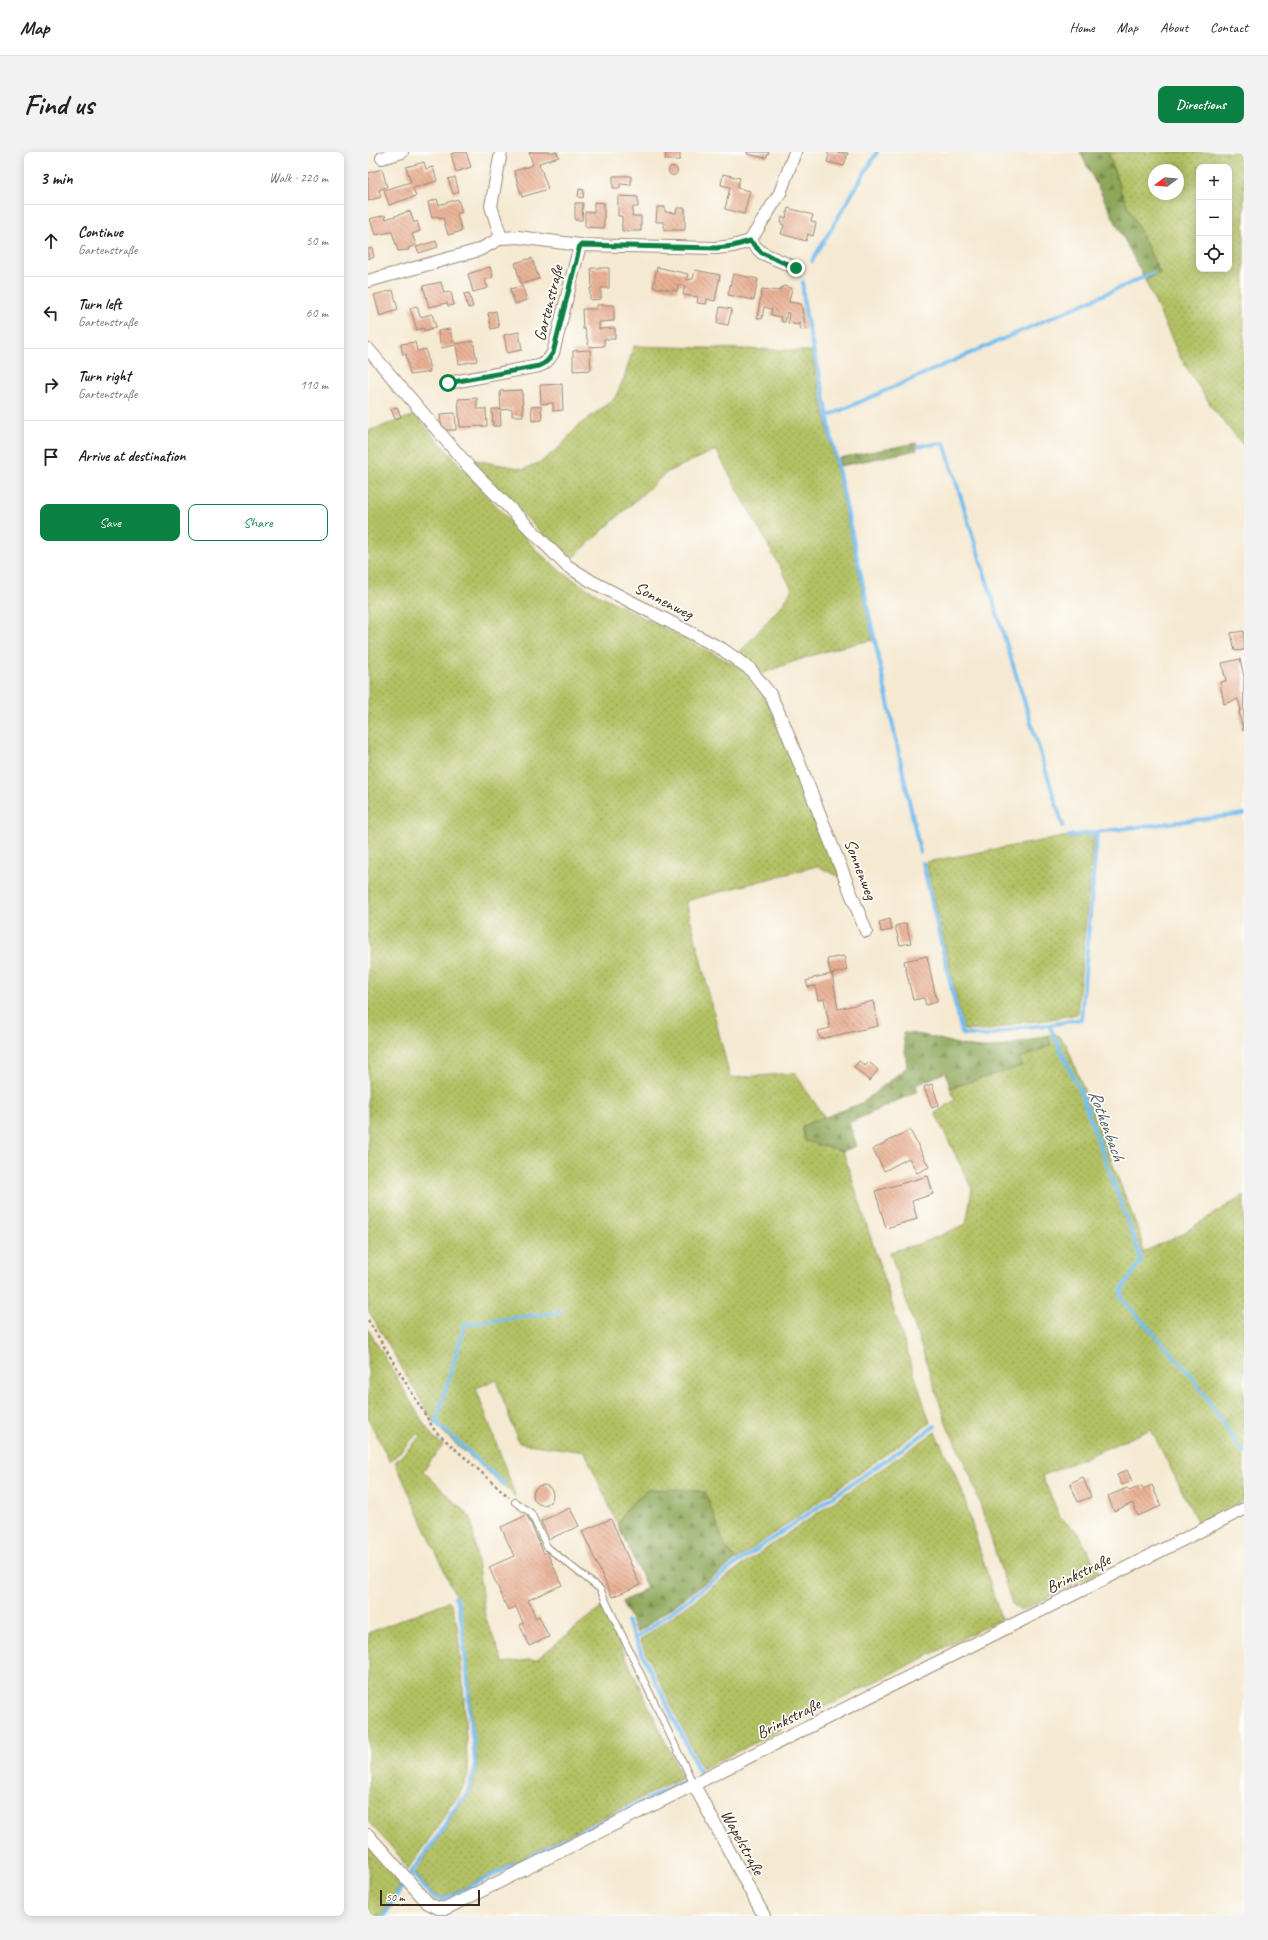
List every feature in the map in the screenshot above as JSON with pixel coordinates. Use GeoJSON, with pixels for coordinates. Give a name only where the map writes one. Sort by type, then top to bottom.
{"type":"FeatureCollection","features":[{"type":"Feature","properties":{"kind":"street"},"geometry":{"type":"LineString","coordinates":[[382,158],[402,152]]}},
{"type":"Feature","properties":{"kind":"street"},"geometry":{"type":"LineString","coordinates":[[501,152],[491,206],[501,238]]}},
{"type":"Feature","properties":{"kind":"street"},"geometry":{"type":"LineString","coordinates":[[795,152],[780,193],[750,241],[762,253],[796,268]]}},
{"type":"Feature","properties":{"kind":"street","name":"Gartenstraße"},"geometry":{"type":"LineString","coordinates":[[368,281],[479,250],[501,238],[518,237],[580,245],[716,248],[733,246],[750,241]]}},
{"type":"Feature","properties":{"kind":"street","name":"Gartenstraße"},"geometry":{"type":"LineString","coordinates":[[448,383],[544,365],[549,360],[553,353],[580,245]]}},
{"type":"Feature","properties":{"kind":"street","name":"Sonnenweg"},"geometry":{"type":"LineString","coordinates":[[368,350],[470,467],[566,565],[591,581],[722,649],[750,669],[770,694],[783,722],[866,931]]}},
{"type":"Feature","properties":{"kind":"street","name":"Brinkstraße"},"geometry":{"type":"LineString","coordinates":[[368,1835],[428,1903],[438,1908],[447,1908],[1244,1509]]}},
{"type":"Feature","properties":{"kind":"street","name":"Wapelstraße"},"geometry":{"type":"LineString","coordinates":[[694,1785],[764,1916]]}},
{"type":"Feature","properties":{"kind":"lane"},"geometry":{"type":"LineString","coordinates":[[515,1502],[531,1513],[547,1547],[600,1589],[694,1785]]}},
{"type":"Feature","properties":{"kind":"path"},"geometry":{"type":"LineString","coordinates":[[368,1320],[435,1431],[515,1502]]}},
{"type":"Feature","properties":{"kind":"green space"},"geometry":{"type":"Polygon","coordinates":[[[1080,152],[1108,152],[1122,194],[1160,273],[1145,280],[1080,152]]]}},
{"type":"Feature","properties":{"kind":"green space"},"geometry":{"type":"Polygon","coordinates":[[[1108,152],[1244,152],[1244,446],[1213,409],[1180,357],[1145,280],[1160,273],[1122,194],[1108,152]]]}},
{"type":"Feature","properties":{"kind":"green space"},"geometry":{"type":"Polygon","coordinates":[[[634,346],[811,351],[873,640],[816,654],[762,674],[755,665],[738,654],[783,604],[792,589],[716,450],[667,472],[569,561],[469,459],[524,469],[541,462],[561,446],[578,426],[615,398],[624,378],[634,346]]]}},
{"type":"Feature","properties":{"kind":"green space"},"geometry":{"type":"Polygon","coordinates":[[[415,415],[537,551],[563,573],[588,589],[747,671],[766,698],[842,878],[817,866],[686,901],[730,1078],[795,1073],[824,1117],[802,1126],[805,1140],[843,1151],[930,1423],[736,1560],[725,1546],[705,1492],[626,1509],[618,1525],[585,1452],[519,1443],[496,1380],[476,1388],[516,1497],[449,1438],[433,1421],[368,1310],[368,431],[415,415]]]}},
{"type":"Feature","properties":{"kind":"green space"},"geometry":{"type":"Polygon","coordinates":[[[916,443],[917,450],[840,466],[839,458],[916,443]]]}},
{"type":"Feature","properties":{"kind":"green space"},"geometry":{"type":"Polygon","coordinates":[[[1094,834],[1077,1014],[1040,1021],[1022,1022],[987,1031],[964,1030],[926,862],[1068,836],[1069,838],[1094,834]]]}},
{"type":"Feature","properties":{"kind":"green space"},"geometry":{"type":"Polygon","coordinates":[[[903,1033],[929,1036],[963,1045],[982,1048],[1001,1047],[1048,1035],[1051,1045],[1019,1059],[1022,1066],[950,1088],[946,1072],[916,1085],[918,1091],[849,1123],[857,1146],[843,1151],[805,1141],[802,1126],[862,1103],[907,1067],[903,1033]]]}},
{"type":"Feature","properties":{"kind":"green space"},"geometry":{"type":"Polygon","coordinates":[[[1056,1034],[1066,1044],[1142,1240],[1143,1252],[1180,1235],[1244,1195],[1244,1500],[1198,1523],[1151,1429],[1042,1476],[1061,1519],[1078,1532],[1099,1572],[1021,1611],[1012,1604],[972,1479],[947,1425],[890,1252],[925,1242],[966,1224],[972,1189],[935,1113],[955,1100],[950,1088],[1021,1066],[1018,1059],[1051,1045],[1048,1035],[1056,1034]]]}},
{"type":"Feature","properties":{"kind":"green space"},"geometry":{"type":"Polygon","coordinates":[[[368,1329],[424,1424],[434,1438],[443,1445],[423,1471],[471,1518],[485,1616],[503,1663],[537,1659],[602,1607],[682,1777],[443,1898],[433,1894],[415,1873],[446,1828],[454,1812],[470,1794],[476,1774],[477,1762],[472,1724],[470,1684],[460,1605],[395,1462],[421,1436],[418,1433],[390,1462],[368,1418],[368,1329]]]}},
{"type":"Feature","properties":{"kind":"green space"},"geometry":{"type":"Polygon","coordinates":[[[935,1432],[960,1485],[1001,1619],[702,1769],[640,1640],[741,1566],[935,1432]]]}},
{"type":"Feature","properties":{"kind":"green space"},"geometry":{"type":"Polygon","coordinates":[[[678,1489],[705,1492],[725,1546],[736,1560],[637,1633],[622,1602],[647,1588],[618,1525],[626,1509],[647,1490],[678,1489]]]}},
{"type":"Feature","properties":{"kind":"green space"},"geometry":{"type":"Polygon","coordinates":[[[449,1601],[452,1605],[457,1624],[463,1685],[468,1776],[458,1798],[449,1806],[439,1825],[407,1870],[401,1858],[368,1821],[368,1633],[449,1601]]]}},
{"type":"Feature","properties":{"kind":"green space"},"geometry":{"type":"Polygon","coordinates":[[[374,1847],[403,1881],[382,1916],[368,1916],[368,1848],[374,1847]]]}},
{"type":"Feature","properties":{"kind":"building"},"geometry":{"type":"Polygon","coordinates":[[[466,152],[471,167],[456,172],[451,154],[466,152]]]}},
{"type":"Feature","properties":{"kind":"building"},"geometry":{"type":"Polygon","coordinates":[[[529,152],[557,152],[559,157],[539,163],[548,189],[522,197],[514,171],[533,165],[529,152]]]}},
{"type":"Feature","properties":{"kind":"building"},"geometry":{"type":"Polygon","coordinates":[[[666,152],[680,152],[680,160],[665,160],[666,152]]]}},
{"type":"Feature","properties":{"kind":"building"},"geometry":{"type":"Polygon","coordinates":[[[747,152],[769,152],[766,158],[747,154],[747,152]]]}},
{"type":"Feature","properties":{"kind":"building"},"geometry":{"type":"Polygon","coordinates":[[[827,152],[848,153],[844,166],[827,162],[829,155],[827,152]]]}},
{"type":"Feature","properties":{"kind":"building"},"geometry":{"type":"Polygon","coordinates":[[[424,162],[426,169],[433,167],[437,181],[413,188],[416,196],[389,205],[384,190],[411,182],[406,167],[424,162]]]}},
{"type":"Feature","properties":{"kind":"building"},"geometry":{"type":"Polygon","coordinates":[[[673,166],[678,171],[673,176],[668,171],[673,166]]]}},
{"type":"Feature","properties":{"kind":"building"},"geometry":{"type":"Polygon","coordinates":[[[382,169],[387,187],[379,190],[381,197],[368,201],[368,173],[382,169]]]}},
{"type":"Feature","properties":{"kind":"building"},"geometry":{"type":"Polygon","coordinates":[[[723,174],[740,178],[737,188],[750,191],[744,214],[725,209],[730,187],[721,185],[723,174]]]}},
{"type":"Feature","properties":{"kind":"building"},"geometry":{"type":"Polygon","coordinates":[[[613,176],[631,176],[631,185],[620,184],[620,188],[613,188],[613,176]]]}},
{"type":"Feature","properties":{"kind":"building"},"geometry":{"type":"Polygon","coordinates":[[[455,177],[459,192],[453,194],[448,179],[455,177]]]}},
{"type":"Feature","properties":{"kind":"building"},"geometry":{"type":"Polygon","coordinates":[[[579,189],[584,190],[583,198],[578,197],[579,189]]]}},
{"type":"Feature","properties":{"kind":"building"},"geometry":{"type":"Polygon","coordinates":[[[618,196],[638,197],[638,207],[633,207],[632,216],[641,216],[641,231],[622,231],[622,216],[618,216],[618,196]]]}},
{"type":"Feature","properties":{"kind":"building"},"geometry":{"type":"Polygon","coordinates":[[[437,199],[439,205],[458,199],[462,212],[457,214],[462,231],[448,235],[443,218],[439,219],[439,216],[432,218],[428,202],[437,199]]]}},
{"type":"Feature","properties":{"kind":"building"},"geometry":{"type":"Polygon","coordinates":[[[594,202],[604,203],[604,228],[585,227],[585,212],[594,212],[594,202]]]}},
{"type":"Feature","properties":{"kind":"building"},"geometry":{"type":"Polygon","coordinates":[[[575,203],[583,203],[582,220],[575,220],[575,203]]]}},
{"type":"Feature","properties":{"kind":"building"},"geometry":{"type":"Polygon","coordinates":[[[657,207],[665,207],[665,212],[676,213],[677,208],[685,208],[685,230],[664,230],[664,222],[656,222],[657,207]]]}},
{"type":"Feature","properties":{"kind":"building"},"geometry":{"type":"Polygon","coordinates":[[[788,208],[813,215],[811,221],[816,223],[813,236],[808,234],[806,241],[781,234],[784,225],[781,224],[782,217],[786,218],[788,208]]]}},
{"type":"Feature","properties":{"kind":"building"},"geometry":{"type":"Polygon","coordinates":[[[410,211],[414,223],[417,221],[420,231],[412,234],[416,245],[408,248],[409,250],[398,251],[392,232],[375,235],[370,219],[385,215],[386,219],[410,211]]]}},
{"type":"Feature","properties":{"kind":"building"},"geometry":{"type":"Polygon","coordinates":[[[436,241],[438,247],[419,253],[416,247],[436,241]]]}},
{"type":"Feature","properties":{"kind":"building"},"geometry":{"type":"Polygon","coordinates":[[[372,248],[374,257],[368,259],[368,249],[372,248]]]}},
{"type":"Feature","properties":{"kind":"building"},"geometry":{"type":"Polygon","coordinates":[[[532,258],[539,279],[521,284],[515,263],[532,258]]]}},
{"type":"Feature","properties":{"kind":"building"},"geometry":{"type":"Polygon","coordinates":[[[490,267],[493,277],[485,280],[488,288],[473,292],[468,274],[490,267]]]}},
{"type":"Feature","properties":{"kind":"building"},"geometry":{"type":"Polygon","coordinates":[[[657,267],[688,274],[686,280],[693,279],[695,270],[720,275],[715,301],[707,299],[706,304],[697,303],[698,297],[683,295],[685,286],[678,285],[677,291],[653,287],[657,267]]]}},
{"type":"Feature","properties":{"kind":"building"},"geometry":{"type":"Polygon","coordinates":[[[591,268],[609,268],[609,288],[601,288],[601,299],[590,300],[590,288],[592,288],[591,268]]]}},
{"type":"Feature","properties":{"kind":"building"},"geometry":{"type":"Polygon","coordinates":[[[733,274],[758,279],[754,300],[728,295],[733,274]]]}},
{"type":"Feature","properties":{"kind":"building"},"geometry":{"type":"Polygon","coordinates":[[[441,282],[444,293],[451,292],[454,305],[448,306],[447,303],[429,307],[423,286],[441,282]]]}},
{"type":"Feature","properties":{"kind":"building"},"geometry":{"type":"Polygon","coordinates":[[[522,286],[527,300],[515,304],[510,289],[522,286]]]}},
{"type":"Feature","properties":{"kind":"building"},"geometry":{"type":"Polygon","coordinates":[[[783,286],[792,288],[789,302],[801,304],[806,329],[801,330],[799,322],[799,325],[788,323],[789,313],[787,312],[785,322],[782,322],[781,317],[771,315],[772,309],[764,307],[762,319],[757,318],[762,289],[779,291],[783,286]]]}},
{"type":"Feature","properties":{"kind":"building"},"geometry":{"type":"Polygon","coordinates":[[[393,290],[398,310],[380,316],[374,295],[393,290]]]}},
{"type":"Feature","properties":{"kind":"building"},"geometry":{"type":"Polygon","coordinates":[[[469,293],[473,307],[468,308],[464,294],[469,293]]]}},
{"type":"Feature","properties":{"kind":"building"},"geometry":{"type":"Polygon","coordinates":[[[597,305],[614,305],[614,321],[599,322],[599,329],[615,328],[615,339],[604,339],[604,346],[589,347],[585,329],[583,329],[582,309],[597,309],[597,305]]]}},
{"type":"Feature","properties":{"kind":"building"},"geometry":{"type":"Polygon","coordinates":[[[417,306],[420,317],[432,314],[436,327],[424,331],[423,328],[417,330],[410,308],[417,306]]]}},
{"type":"Feature","properties":{"kind":"building"},"geometry":{"type":"Polygon","coordinates":[[[720,307],[732,309],[728,325],[717,323],[720,307]]]}},
{"type":"Feature","properties":{"kind":"building"},"geometry":{"type":"Polygon","coordinates":[[[496,311],[499,327],[491,329],[488,313],[496,311]]]}},
{"type":"Feature","properties":{"kind":"building"},"geometry":{"type":"Polygon","coordinates":[[[450,329],[452,340],[456,344],[473,341],[477,361],[459,364],[456,345],[441,348],[438,331],[450,329]]]}},
{"type":"Feature","properties":{"kind":"building"},"geometry":{"type":"Polygon","coordinates":[[[519,332],[522,350],[507,353],[504,335],[519,332]]]}},
{"type":"Feature","properties":{"kind":"building"},"geometry":{"type":"Polygon","coordinates":[[[415,342],[417,351],[426,349],[430,372],[410,375],[406,354],[403,355],[401,344],[415,342]]]}},
{"type":"Feature","properties":{"kind":"building"},"geometry":{"type":"Polygon","coordinates":[[[590,350],[591,370],[573,371],[573,351],[590,350]]]}},
{"type":"Feature","properties":{"kind":"building"},"geometry":{"type":"Polygon","coordinates":[[[562,384],[563,410],[553,411],[553,403],[541,404],[540,385],[562,384]]]}},
{"type":"Feature","properties":{"kind":"building"},"geometry":{"type":"Polygon","coordinates":[[[522,390],[523,416],[512,416],[512,409],[501,410],[500,391],[522,390]]]}},
{"type":"Feature","properties":{"kind":"building"},"geometry":{"type":"Polygon","coordinates":[[[477,398],[477,409],[486,409],[487,426],[460,427],[458,399],[477,398]]]}},
{"type":"Feature","properties":{"kind":"building"},"geometry":{"type":"Polygon","coordinates":[[[541,406],[542,420],[532,421],[531,407],[541,406]]]}},
{"type":"Feature","properties":{"kind":"building"},"geometry":{"type":"Polygon","coordinates":[[[397,407],[401,417],[395,419],[391,409],[397,407]]]}},
{"type":"Feature","properties":{"kind":"building"},"geometry":{"type":"Polygon","coordinates":[[[492,409],[500,409],[501,426],[493,426],[492,409]]]}},
{"type":"Feature","properties":{"kind":"building"},"geometry":{"type":"Polygon","coordinates":[[[455,413],[456,430],[446,430],[441,424],[440,414],[455,413]]]}},
{"type":"Feature","properties":{"kind":"building"},"geometry":{"type":"Polygon","coordinates":[[[1244,631],[1244,650],[1235,651],[1231,633],[1244,631]]]}},
{"type":"Feature","properties":{"kind":"building"},"geometry":{"type":"Polygon","coordinates":[[[1240,659],[1244,677],[1243,731],[1239,710],[1241,710],[1238,699],[1224,704],[1220,682],[1226,681],[1222,663],[1240,659]]]}},
{"type":"Feature","properties":{"kind":"building"},"geometry":{"type":"Polygon","coordinates":[[[890,919],[892,930],[881,932],[879,922],[890,919]]]}},
{"type":"Feature","properties":{"kind":"building"},"geometry":{"type":"Polygon","coordinates":[[[906,923],[911,943],[900,945],[895,926],[906,923]]]}},
{"type":"Feature","properties":{"kind":"building"},"geometry":{"type":"Polygon","coordinates":[[[844,956],[847,970],[831,974],[827,959],[844,956]]]}},
{"type":"Feature","properties":{"kind":"building"},"geometry":{"type":"Polygon","coordinates":[[[927,956],[937,1002],[926,1005],[924,998],[913,1000],[904,961],[927,956]]]}},
{"type":"Feature","properties":{"kind":"building"},"geometry":{"type":"Polygon","coordinates":[[[832,974],[838,1009],[873,1001],[878,1026],[820,1039],[818,1031],[830,1028],[824,999],[818,1000],[815,986],[808,987],[806,981],[832,974]]]}},
{"type":"Feature","properties":{"kind":"building"},"geometry":{"type":"Polygon","coordinates":[[[859,1061],[865,1066],[869,1062],[878,1070],[869,1081],[854,1067],[859,1061]]]}},
{"type":"Feature","properties":{"kind":"building"},"geometry":{"type":"Polygon","coordinates":[[[932,1084],[939,1105],[932,1108],[924,1087],[932,1084]]]}},
{"type":"Feature","properties":{"kind":"building"},"geometry":{"type":"Polygon","coordinates":[[[910,1130],[929,1167],[917,1173],[909,1158],[884,1171],[873,1149],[910,1130]]]}},
{"type":"Feature","properties":{"kind":"building"},"geometry":{"type":"Polygon","coordinates":[[[928,1176],[933,1194],[912,1201],[917,1219],[886,1228],[875,1191],[928,1176]]]}},
{"type":"Feature","properties":{"kind":"building"},"geometry":{"type":"Polygon","coordinates":[[[1127,1470],[1132,1481],[1122,1485],[1117,1475],[1127,1470]]]}},
{"type":"Feature","properties":{"kind":"building"},"geometry":{"type":"Polygon","coordinates":[[[1083,1477],[1091,1497],[1078,1502],[1070,1483],[1083,1477]]]}},
{"type":"Feature","properties":{"kind":"building"},"geometry":{"type":"Polygon","coordinates":[[[543,1485],[550,1488],[553,1495],[550,1502],[543,1505],[536,1502],[533,1495],[536,1488],[543,1485]]]}},
{"type":"Feature","properties":{"kind":"building"},"geometry":{"type":"Polygon","coordinates":[[[1152,1485],[1161,1506],[1138,1516],[1133,1503],[1114,1511],[1108,1496],[1127,1488],[1129,1491],[1142,1486],[1143,1489],[1152,1485]]]}},
{"type":"Feature","properties":{"kind":"building"},"geometry":{"type":"Polygon","coordinates":[[[570,1508],[579,1526],[549,1539],[541,1521],[570,1508]]]}},
{"type":"Feature","properties":{"kind":"building"},"geometry":{"type":"Polygon","coordinates":[[[527,1515],[544,1554],[547,1552],[562,1585],[528,1600],[536,1618],[539,1616],[549,1637],[529,1646],[520,1625],[523,1623],[516,1607],[508,1610],[489,1567],[514,1556],[501,1527],[527,1515]]]}},
{"type":"Feature","properties":{"kind":"building"},"geometry":{"type":"Polygon","coordinates":[[[611,1519],[640,1585],[612,1597],[582,1531],[611,1519]]]}},
{"type":"Feature","properties":{"kind":"waterway"},"geometry":{"type":"LineString","coordinates":[[812,261],[877,152]]}},
{"type":"Feature","properties":{"kind":"waterway"},"geometry":{"type":"LineString","coordinates":[[828,416],[1153,273]]}},
{"type":"Feature","properties":{"kind":"waterway"},"geometry":{"type":"LineString","coordinates":[[803,282],[803,298],[808,325],[920,852]]}},
{"type":"Feature","properties":{"kind":"waterway"},"geometry":{"type":"LineString","coordinates":[[919,446],[944,443],[1063,826]]}},
{"type":"Feature","properties":{"kind":"waterway"},"geometry":{"type":"LineString","coordinates":[[1097,832],[1244,814]]}},
{"type":"Feature","properties":{"kind":"waterway"},"geometry":{"type":"LineString","coordinates":[[1049,1025],[1081,1019],[1097,832],[1069,836]]}},
{"type":"Feature","properties":{"kind":"waterway","name":"Rothenbach"},"geometry":{"type":"LineString","coordinates":[[923,863],[962,1034],[987,1036],[1023,1027],[1049,1025],[1080,1091],[1141,1258],[1140,1263],[1122,1289],[1121,1294],[1123,1300],[1193,1377],[1240,1449],[1244,1452]]}},
{"type":"Feature","properties":{"kind":"waterway"},"geometry":{"type":"LineString","coordinates":[[504,1484],[436,1422],[465,1324],[562,1312]]}},
{"type":"Feature","properties":{"kind":"waterway"},"geometry":{"type":"LineString","coordinates":[[635,1639],[740,1561],[935,1426]]}},
{"type":"Feature","properties":{"kind":"waterway"},"geometry":{"type":"LineString","coordinates":[[410,1874],[444,1827],[452,1811],[467,1794],[475,1763],[470,1724],[462,1624],[458,1602],[455,1597]]}},
{"type":"Feature","properties":{"kind":"waterway"},"geometry":{"type":"LineString","coordinates":[[627,1622],[700,1773]]}},
{"type":"Feature","properties":{"kind":"waterway"},"geometry":{"type":"LineString","coordinates":[[411,1872],[432,1897],[443,1900],[682,1782]]}},
{"type":"Feature","properties":{"kind":"waterway"},"geometry":{"type":"LineString","coordinates":[[384,1916],[403,1885]]}},
{"type":"Feature","properties":{"kind":"route"},"geometry":{"type":"LineString","coordinates":[[448,383],[544,365],[549,360],[553,353],[580,245],[716,248],[733,246],[750,241],[762,253],[796,268]]}}]}
